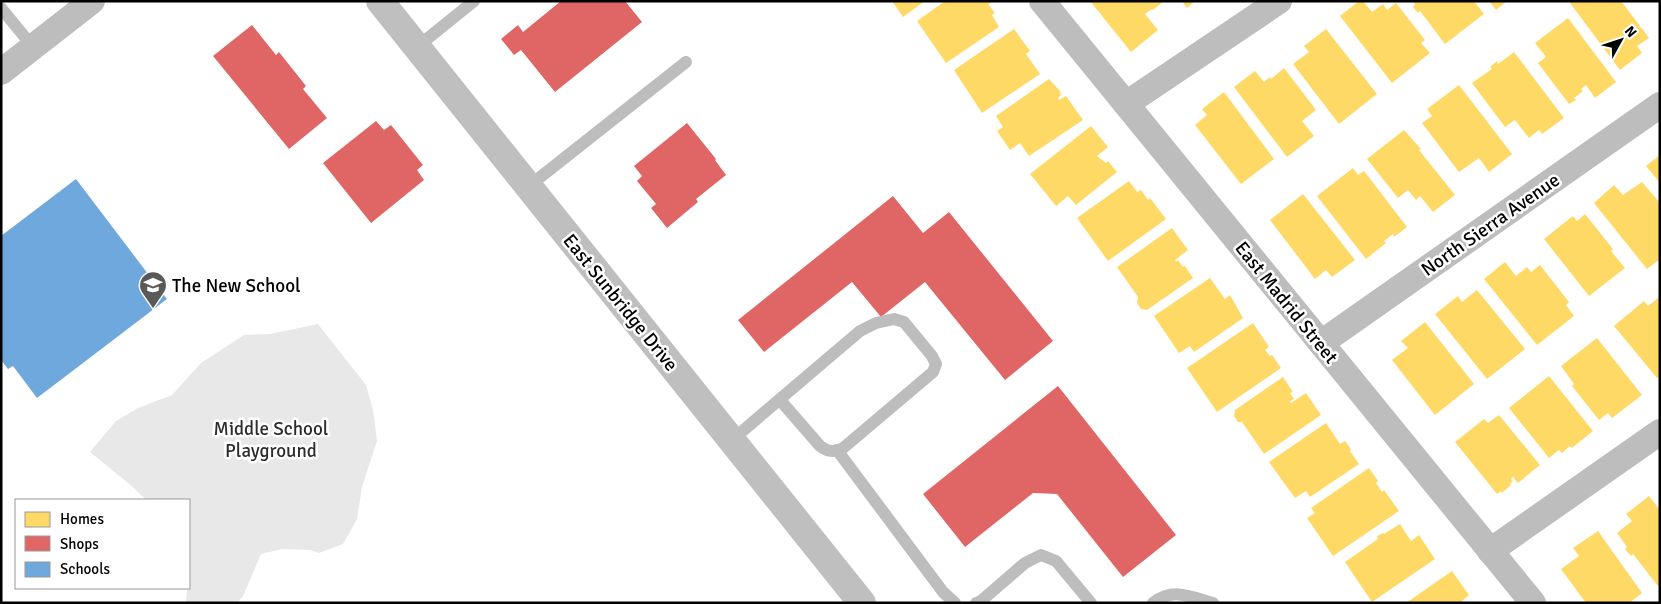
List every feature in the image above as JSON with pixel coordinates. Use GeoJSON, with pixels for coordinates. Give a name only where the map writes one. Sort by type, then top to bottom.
{"type":"FeatureCollection","features":[{"type":"Feature","properties":{"kind":"street"},"geometry":{"type":"LineString","coordinates":[[1,72],[92,1]]}},
{"type":"Feature","properties":{"kind":"street","name":"East Sunbridge Drive"},"geometry":{"type":"LineString","coordinates":[[380,1],[862,603]]}},
{"type":"Feature","properties":{"kind":"street","name":"East Madrid Street"},"geometry":{"type":"LineString","coordinates":[[1042,1],[1533,603]]}},
{"type":"Feature","properties":{"kind":"street"},"geometry":{"type":"LineString","coordinates":[[1126,104],[1279,1]]}},
{"type":"Feature","properties":{"kind":"street","name":"North Sierra Avenue"},"geometry":{"type":"LineString","coordinates":[[1321,343],[1660,106]]}},
{"type":"Feature","properties":{"kind":"street"},"geometry":{"type":"LineString","coordinates":[[1490,550],[1660,432]]}},
{"type":"Feature","properties":{"kind":"lane"},"geometry":{"type":"LineString","coordinates":[[417,47],[474,1]]}},
{"type":"Feature","properties":{"kind":"lane"},"geometry":{"type":"LineString","coordinates":[[1,8],[33,47]]}},
{"type":"Feature","properties":{"kind":"lane"},"geometry":{"type":"LineString","coordinates":[[529,186],[686,62]]}},
{"type":"Feature","properties":{"kind":"lane"},"geometry":{"type":"LineString","coordinates":[[732,440],[860,331],[876,323],[894,319],[904,322],[932,356],[936,364],[933,372],[842,449],[834,452],[825,450],[820,446],[780,400]]}},
{"type":"Feature","properties":{"kind":"lane"},"geometry":{"type":"LineString","coordinates":[[837,450],[943,592],[955,603]]}},
{"type":"Feature","properties":{"kind":"lane"},"geometry":{"type":"LineString","coordinates":[[976,603],[981,601],[1025,564],[1041,555],[1056,561],[1091,603]]}},
{"type":"Feature","properties":{"kind":"lane"},"geometry":{"type":"LineString","coordinates":[[1154,603],[1158,599],[1173,593],[1213,603]]}},
{"type":"Feature","properties":{"kind":"green space","name":"Middle School Playground"},"geometry":{"type":"Polygon","coordinates":[[[318,324],[366,385],[373,410],[377,441],[362,487],[357,519],[343,544],[319,553],[310,550],[282,549],[261,554],[243,596],[237,603],[186,603],[187,589],[190,589],[190,499],[145,499],[90,452],[116,421],[138,408],[172,395],[201,363],[244,335],[270,334],[318,324]]]}},
{"type":"Feature","properties":{"kind":"building: Homes"},"geometry":{"type":"Polygon","coordinates":[[[892,1],[925,1],[903,17],[892,1]]]}},
{"type":"Feature","properties":{"kind":"building: Homes"},"geometry":{"type":"Polygon","coordinates":[[[945,1],[990,1],[991,3],[988,4],[995,13],[992,15],[999,27],[946,63],[917,21],[945,1]]]}},
{"type":"Feature","properties":{"kind":"building: Homes"},"geometry":{"type":"Polygon","coordinates":[[[1090,1],[1164,1],[1145,14],[1158,30],[1131,52],[1090,1]]]}},
{"type":"Feature","properties":{"kind":"building: Homes"},"geometry":{"type":"Polygon","coordinates":[[[1182,1],[1195,1],[1187,8],[1182,1]]]}},
{"type":"Feature","properties":{"kind":"building: Homes"},"geometry":{"type":"Polygon","coordinates":[[[1359,1],[1363,1],[1372,12],[1383,4],[1387,10],[1396,3],[1425,40],[1421,43],[1430,53],[1392,83],[1340,16],[1359,1]]]}},
{"type":"Feature","properties":{"kind":"building: Homes"},"geometry":{"type":"Polygon","coordinates":[[[1413,1],[1474,1],[1484,14],[1445,44],[1420,11],[1418,13],[1413,7],[1415,5],[1413,1]]]}},
{"type":"Feature","properties":{"kind":"building: Homes"},"geometry":{"type":"Polygon","coordinates":[[[1489,1],[1507,1],[1496,10],[1489,1]]]}},
{"type":"Feature","properties":{"kind":"building: Homes"},"geometry":{"type":"Polygon","coordinates":[[[1572,1],[1621,1],[1649,38],[1637,46],[1642,53],[1620,70],[1570,3],[1572,1]]]}},
{"type":"Feature","properties":{"kind":"building: Homes"},"geometry":{"type":"Polygon","coordinates":[[[1568,18],[1616,82],[1595,98],[1586,85],[1581,89],[1583,91],[1574,98],[1576,100],[1569,104],[1538,63],[1546,57],[1535,43],[1568,18]]]}},
{"type":"Feature","properties":{"kind":"building: Homes"},"geometry":{"type":"Polygon","coordinates":[[[1014,29],[1030,51],[1026,54],[1040,74],[982,113],[954,70],[1014,29]]]}},
{"type":"Feature","properties":{"kind":"building: Homes"},"geometry":{"type":"Polygon","coordinates":[[[1326,29],[1377,94],[1339,124],[1293,64],[1309,52],[1304,46],[1326,29]]]}},
{"type":"Feature","properties":{"kind":"building: Homes"},"geometry":{"type":"Polygon","coordinates":[[[1514,52],[1564,118],[1542,134],[1539,130],[1529,138],[1515,120],[1505,127],[1472,83],[1492,69],[1490,67],[1497,61],[1498,64],[1514,52]]]}},
{"type":"Feature","properties":{"kind":"building: Homes"},"geometry":{"type":"Polygon","coordinates":[[[1284,68],[1316,110],[1302,121],[1314,136],[1287,157],[1234,87],[1255,71],[1264,82],[1270,77],[1271,79],[1284,68]]]}},
{"type":"Feature","properties":{"kind":"building: Homes"},"geometry":{"type":"Polygon","coordinates":[[[1049,79],[1060,91],[1059,100],[1066,96],[1083,120],[1029,156],[1020,143],[1010,150],[997,131],[1003,127],[996,116],[1049,79]]]}},
{"type":"Feature","properties":{"kind":"building: Homes"},"geometry":{"type":"Polygon","coordinates":[[[1459,85],[1512,154],[1489,172],[1479,158],[1459,172],[1422,123],[1432,116],[1427,109],[1459,85]]]}},
{"type":"Feature","properties":{"kind":"building: Homes"},"geometry":{"type":"Polygon","coordinates":[[[1224,92],[1274,159],[1241,184],[1195,125],[1207,115],[1202,109],[1224,92]]]}},
{"type":"Feature","properties":{"kind":"building: Homes"},"geometry":{"type":"Polygon","coordinates":[[[1091,126],[1108,147],[1097,156],[1106,163],[1108,161],[1117,172],[1076,205],[1068,196],[1056,206],[1030,174],[1091,126]]]}},
{"type":"Feature","properties":{"kind":"building: Homes"},"geometry":{"type":"Polygon","coordinates":[[[1404,130],[1421,149],[1419,150],[1455,195],[1433,212],[1420,196],[1416,200],[1408,190],[1398,198],[1367,159],[1404,130]]]}},
{"type":"Feature","properties":{"kind":"building: Homes"},"geometry":{"type":"Polygon","coordinates":[[[1660,155],[1660,183],[1646,166],[1660,155]]]}},
{"type":"Feature","properties":{"kind":"building: Homes"},"geometry":{"type":"Polygon","coordinates":[[[1353,168],[1358,175],[1364,171],[1407,227],[1394,237],[1393,234],[1384,241],[1386,243],[1366,259],[1317,196],[1353,168]]]}},
{"type":"Feature","properties":{"kind":"building: Homes"},"geometry":{"type":"Polygon","coordinates":[[[1129,181],[1137,192],[1141,190],[1148,200],[1150,198],[1166,219],[1108,261],[1077,218],[1129,181]]]}},
{"type":"Feature","properties":{"kind":"building: Homes"},"geometry":{"type":"Polygon","coordinates":[[[1642,182],[1660,203],[1660,259],[1647,269],[1594,203],[1614,185],[1623,195],[1642,182]]]}},
{"type":"Feature","properties":{"kind":"building: Homes"},"geometry":{"type":"Polygon","coordinates":[[[1303,194],[1355,260],[1332,277],[1326,270],[1315,279],[1270,220],[1303,194]]]}},
{"type":"Feature","properties":{"kind":"building: Homes"},"geometry":{"type":"Polygon","coordinates":[[[1585,214],[1613,249],[1611,251],[1625,268],[1589,296],[1544,239],[1573,216],[1577,221],[1585,214]]]}},
{"type":"Feature","properties":{"kind":"building: Homes"},"geometry":{"type":"Polygon","coordinates":[[[1172,228],[1188,250],[1175,260],[1176,262],[1178,260],[1183,267],[1185,266],[1193,278],[1147,310],[1141,309],[1137,303],[1138,297],[1117,267],[1172,228]]]}},
{"type":"Feature","properties":{"kind":"building: Homes"},"geometry":{"type":"Polygon","coordinates":[[[1505,262],[1516,276],[1527,267],[1531,272],[1540,265],[1569,302],[1566,305],[1574,316],[1537,345],[1484,279],[1505,262]]]}},
{"type":"Feature","properties":{"kind":"building: Homes"},"geometry":{"type":"Polygon","coordinates":[[[1210,278],[1225,299],[1230,295],[1243,318],[1194,352],[1190,346],[1179,353],[1154,316],[1210,278]]]}},
{"type":"Feature","properties":{"kind":"building: Homes"},"geometry":{"type":"Polygon","coordinates":[[[1477,290],[1525,349],[1487,379],[1435,314],[1458,296],[1462,302],[1477,290]]]}},
{"type":"Feature","properties":{"kind":"building: Homes"},"geometry":{"type":"Polygon","coordinates":[[[1658,298],[1660,300],[1660,376],[1657,378],[1614,326],[1644,301],[1648,306],[1658,298]]]}},
{"type":"Feature","properties":{"kind":"building: Homes"},"geometry":{"type":"Polygon","coordinates":[[[1425,322],[1474,384],[1435,415],[1392,360],[1408,348],[1401,341],[1425,322]]]}},
{"type":"Feature","properties":{"kind":"building: Homes"},"geometry":{"type":"Polygon","coordinates":[[[1253,323],[1269,347],[1265,350],[1270,356],[1272,355],[1281,368],[1217,412],[1187,368],[1253,323]]]}},
{"type":"Feature","properties":{"kind":"building: Homes"},"geometry":{"type":"Polygon","coordinates":[[[1597,338],[1642,395],[1612,418],[1608,413],[1599,420],[1572,386],[1574,384],[1561,366],[1597,338]]]}},
{"type":"Feature","properties":{"kind":"building: Homes"},"geometry":{"type":"Polygon","coordinates":[[[1549,376],[1593,431],[1572,448],[1570,446],[1562,453],[1559,450],[1549,458],[1509,408],[1549,376]]]}},
{"type":"Feature","properties":{"kind":"building: Homes"},"geometry":{"type":"Polygon","coordinates":[[[1283,377],[1293,392],[1290,393],[1294,399],[1290,401],[1291,403],[1306,393],[1321,415],[1264,454],[1242,422],[1238,422],[1234,416],[1235,410],[1283,377]]]}},
{"type":"Feature","properties":{"kind":"building: Homes"},"geometry":{"type":"Polygon","coordinates":[[[1499,415],[1540,465],[1518,483],[1513,477],[1511,485],[1502,493],[1501,491],[1497,494],[1455,442],[1484,419],[1488,423],[1499,415]]]}},
{"type":"Feature","properties":{"kind":"building: Homes"},"geometry":{"type":"Polygon","coordinates":[[[1326,423],[1340,444],[1345,441],[1359,464],[1310,497],[1306,491],[1295,498],[1269,462],[1326,423]]]}},
{"type":"Feature","properties":{"kind":"building: Homes"},"geometry":{"type":"Polygon","coordinates":[[[1369,468],[1378,481],[1376,483],[1382,492],[1384,490],[1399,511],[1333,556],[1307,518],[1315,513],[1311,508],[1369,468]]]}},
{"type":"Feature","properties":{"kind":"building: Homes"},"geometry":{"type":"Polygon","coordinates":[[[1649,496],[1660,510],[1660,585],[1658,586],[1633,554],[1631,556],[1625,549],[1627,547],[1617,533],[1632,521],[1626,514],[1649,496]]]}},
{"type":"Feature","properties":{"kind":"building: Homes"},"geometry":{"type":"Polygon","coordinates":[[[1400,524],[1411,541],[1419,535],[1435,559],[1372,602],[1345,562],[1378,539],[1377,536],[1400,524]]]}},
{"type":"Feature","properties":{"kind":"building: Homes"},"geometry":{"type":"Polygon","coordinates":[[[1598,531],[1642,593],[1629,603],[1586,603],[1561,569],[1579,556],[1573,548],[1598,531]]]}},
{"type":"Feature","properties":{"kind":"building: Homes"},"geometry":{"type":"Polygon","coordinates":[[[1452,571],[1469,595],[1462,601],[1463,603],[1406,603],[1452,571]]]}},
{"type":"Feature","properties":{"kind":"building: Shops"},"geometry":{"type":"Polygon","coordinates":[[[561,1],[625,1],[642,22],[555,92],[521,50],[514,55],[501,39],[518,25],[523,32],[561,1]]]}},
{"type":"Feature","properties":{"kind":"building: Shops"},"geometry":{"type":"Polygon","coordinates":[[[252,25],[276,55],[279,52],[306,86],[303,89],[327,118],[289,149],[213,56],[252,25]]]}},
{"type":"Feature","properties":{"kind":"building: Shops"},"geometry":{"type":"Polygon","coordinates":[[[376,121],[384,130],[391,125],[423,165],[417,170],[424,180],[371,223],[323,163],[376,121]]]}},
{"type":"Feature","properties":{"kind":"building: Shops"},"geometry":{"type":"Polygon","coordinates":[[[687,123],[716,159],[726,175],[696,199],[698,202],[667,228],[651,208],[656,204],[637,181],[642,176],[634,166],[687,123]]]}},
{"type":"Feature","properties":{"kind":"building: Shops"},"geometry":{"type":"Polygon","coordinates":[[[893,196],[923,233],[949,212],[1053,341],[1005,380],[925,282],[881,317],[852,282],[764,352],[738,320],[893,196]]]}},
{"type":"Feature","properties":{"kind":"building: Shops"},"geometry":{"type":"Polygon","coordinates":[[[1058,386],[1176,535],[1123,577],[1057,494],[1033,493],[965,547],[923,494],[1058,386]]]}},
{"type":"Feature","properties":{"kind":"building: Schools"},"geometry":{"type":"Polygon","coordinates":[[[76,179],[167,299],[37,398],[13,366],[8,369],[1,360],[1,236],[76,179]]]}},
{"type":"Feature","properties":{"kind":"place","name":"The New School"},"geometry":{"type":"Point","coordinates":[153,309]}}]}
